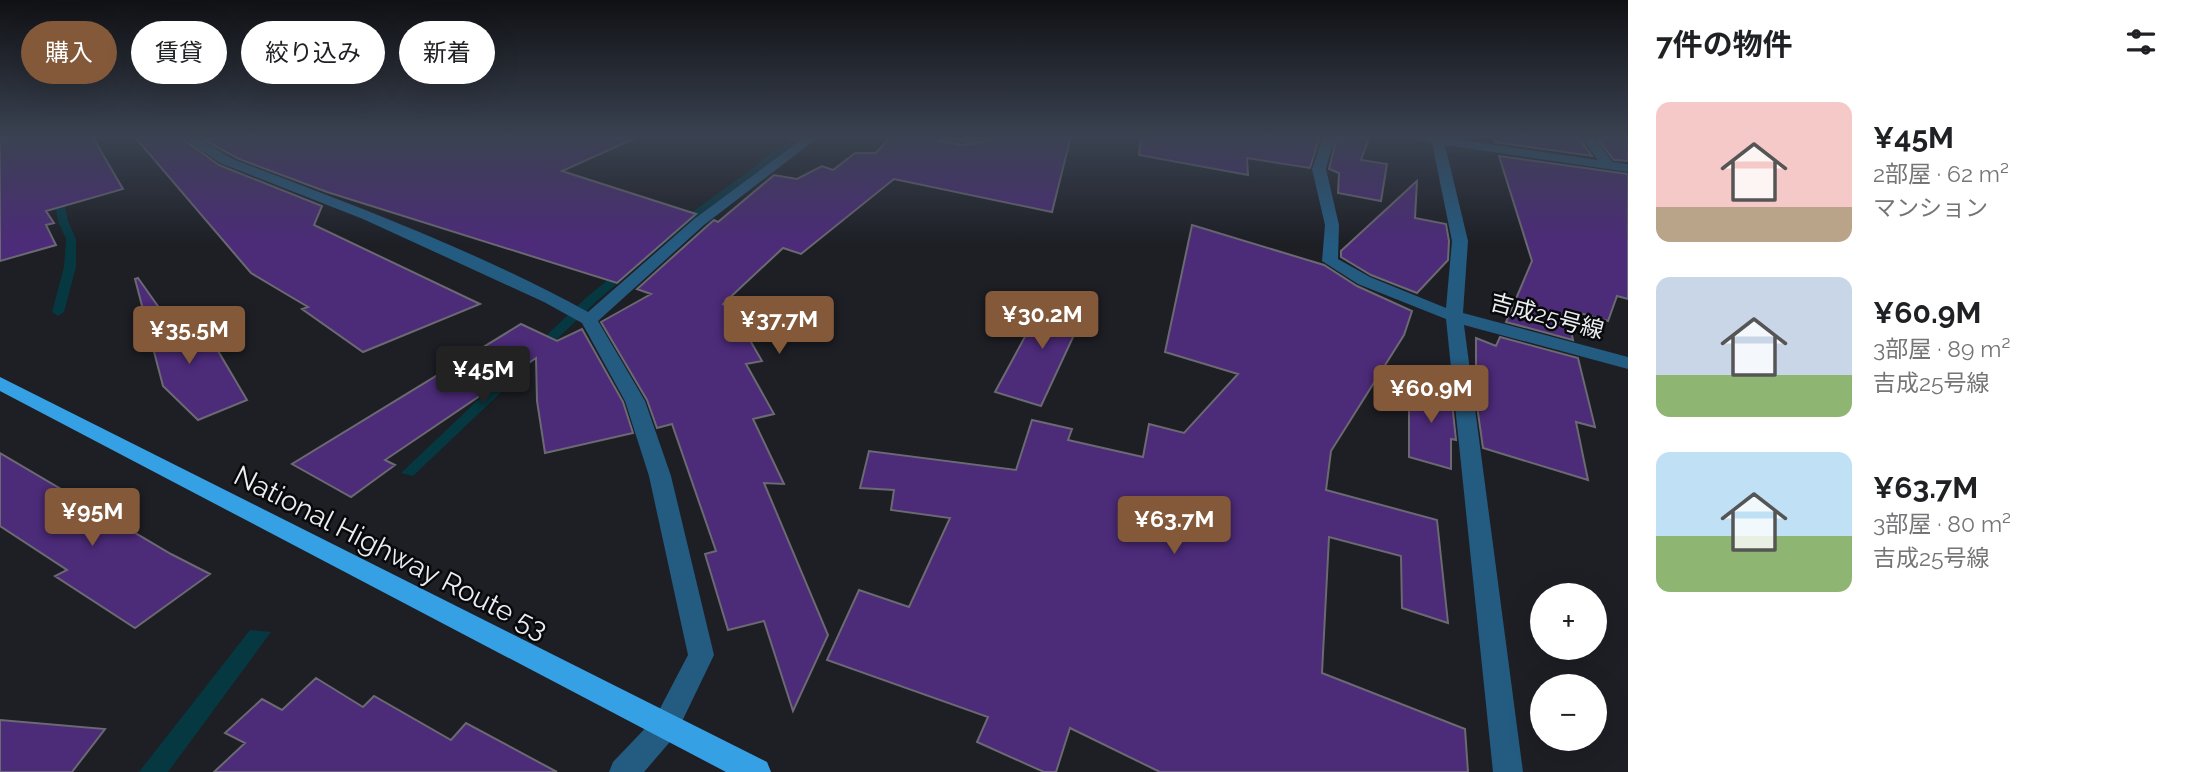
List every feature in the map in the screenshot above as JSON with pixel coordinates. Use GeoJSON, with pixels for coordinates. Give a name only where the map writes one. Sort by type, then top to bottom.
{"type":"FeatureCollection","features":[{"type":"Feature","properties":{"kind":"highway","name":"National Highway Route 53"},"geometry":{"type":"LineString","coordinates":[[3,388],[756,772]]}},
{"type":"Feature","properties":{"kind":"street"},"geometry":{"type":"LineString","coordinates":[[256,172],[368,216],[550,298],[589,320],[635,401],[660,476],[701,655],[665,727],[624,772]]}},
{"type":"Feature","properties":{"kind":"street"},"geometry":{"type":"LineString","coordinates":[[589,320],[699,222],[766,172]]}},
{"type":"Feature","properties":{"kind":"street","name":"吉成25号線"},"geometry":{"type":"LineString","coordinates":[[1320,172],[1332,225],[1330,261],[1375,285],[1454,317],[1628,363]]}},
{"type":"Feature","properties":{"kind":"street"},"geometry":{"type":"LineString","coordinates":[[1445,172],[1460,241],[1455,277],[1454,317],[1508,772]]}},
{"type":"Feature","properties":{"kind":"water"},"geometry":{"type":"Polygon","coordinates":[[[748,172],[757,172],[688,223],[598,300],[413,476],[401,473],[587,297],[680,221],[748,172]]]}},
{"type":"Feature","properties":{"kind":"water"},"geometry":{"type":"Polygon","coordinates":[[[250,630],[271,632],[168,772],[139,772],[250,630]]]}},
{"type":"Feature","properties":{"kind":"building"},"geometry":{"type":"Polygon","coordinates":[[[0,172],[113,172],[123,189],[46,211],[54,223],[46,225],[56,245],[0,261],[0,172]]]}},
{"type":"Feature","properties":{"kind":"building"},"geometry":{"type":"Polygon","coordinates":[[[165,172],[237,172],[322,206],[314,225],[480,304],[363,352],[302,309],[308,307],[251,273],[165,172]]]}},
{"type":"Feature","properties":{"kind":"building"},"geometry":{"type":"Polygon","coordinates":[[[274,172],[565,172],[696,214],[617,283],[327,192],[274,172]]]}},
{"type":"Feature","properties":{"kind":"building"},"geometry":{"type":"Polygon","coordinates":[[[810,172],[1062,172],[1052,212],[894,179],[801,254],[783,248],[723,304],[757,324],[744,330],[762,361],[746,364],[774,414],[753,419],[784,484],[764,483],[828,635],[793,711],[764,621],[728,630],[705,554],[716,551],[672,424],[657,428],[647,400],[601,322],[651,294],[637,289],[714,220],[718,222],[774,175],[797,179],[810,172]]]}},
{"type":"Feature","properties":{"kind":"building"},"geometry":{"type":"Polygon","coordinates":[[[1337,172],[1386,172],[1381,201],[1338,193],[1339,173],[1337,172]]]}},
{"type":"Feature","properties":{"kind":"building"},"geometry":{"type":"Polygon","coordinates":[[[1504,172],[1628,174],[1628,299],[1617,296],[1608,321],[1566,309],[1573,340],[1506,322],[1532,261],[1504,172]]]}},
{"type":"Feature","properties":{"kind":"building"},"geometry":{"type":"Polygon","coordinates":[[[1417,181],[1415,218],[1446,224],[1449,241],[1448,260],[1417,293],[1371,275],[1341,257],[1341,251],[1417,181]]]}},
{"type":"Feature","properties":{"kind":"building"},"geometry":{"type":"Polygon","coordinates":[[[1192,225],[1324,265],[1357,286],[1412,311],[1404,335],[1331,451],[1326,490],[1437,520],[1448,623],[1402,608],[1401,556],[1329,537],[1322,673],[1465,729],[1468,772],[1160,772],[1070,728],[1056,772],[1044,772],[977,742],[988,717],[827,660],[859,590],[909,607],[950,518],[891,510],[894,490],[860,488],[869,451],[1016,470],[1032,420],[1072,429],[1068,440],[1143,457],[1149,424],[1184,433],[1238,374],[1165,352],[1192,225]]]}},
{"type":"Feature","properties":{"kind":"building"},"geometry":{"type":"Polygon","coordinates":[[[138,278],[187,347],[211,339],[247,400],[198,420],[163,386],[135,279],[138,278]]]}},
{"type":"Feature","properties":{"kind":"building"},"geometry":{"type":"Polygon","coordinates":[[[1047,296],[1087,307],[1041,406],[995,392],[1047,296]]]}},
{"type":"Feature","properties":{"kind":"building"},"geometry":{"type":"Polygon","coordinates":[[[521,324],[557,341],[582,329],[623,402],[633,433],[545,453],[537,401],[536,358],[385,460],[395,465],[351,497],[292,464],[521,324]]]}},
{"type":"Feature","properties":{"kind":"building"},"geometry":{"type":"Polygon","coordinates":[[[1500,337],[1578,358],[1595,427],[1576,422],[1588,480],[1483,448],[1476,399],[1476,338],[1496,346],[1500,337]]]}},
{"type":"Feature","properties":{"kind":"building"},"geometry":{"type":"Polygon","coordinates":[[[1409,382],[1451,393],[1456,440],[1451,439],[1451,469],[1409,457],[1409,382]]]}},
{"type":"Feature","properties":{"kind":"building"},"geometry":{"type":"Polygon","coordinates":[[[0,453],[171,554],[210,574],[135,628],[55,576],[67,570],[0,526],[0,453]]]}},
{"type":"Feature","properties":{"kind":"building"},"geometry":{"type":"Polygon","coordinates":[[[316,678],[363,707],[374,696],[451,740],[466,723],[557,772],[214,772],[245,743],[225,733],[262,699],[282,710],[316,678]]]}},
{"type":"Feature","properties":{"kind":"building"},"geometry":{"type":"Polygon","coordinates":[[[0,720],[105,729],[72,772],[0,772],[0,720]]]}},
{"type":"Feature","properties":{"kind":"waterway"},"geometry":{"type":"LineString","coordinates":[[53,190],[59,200],[63,221],[71,239],[70,267],[58,312]]}}]}
